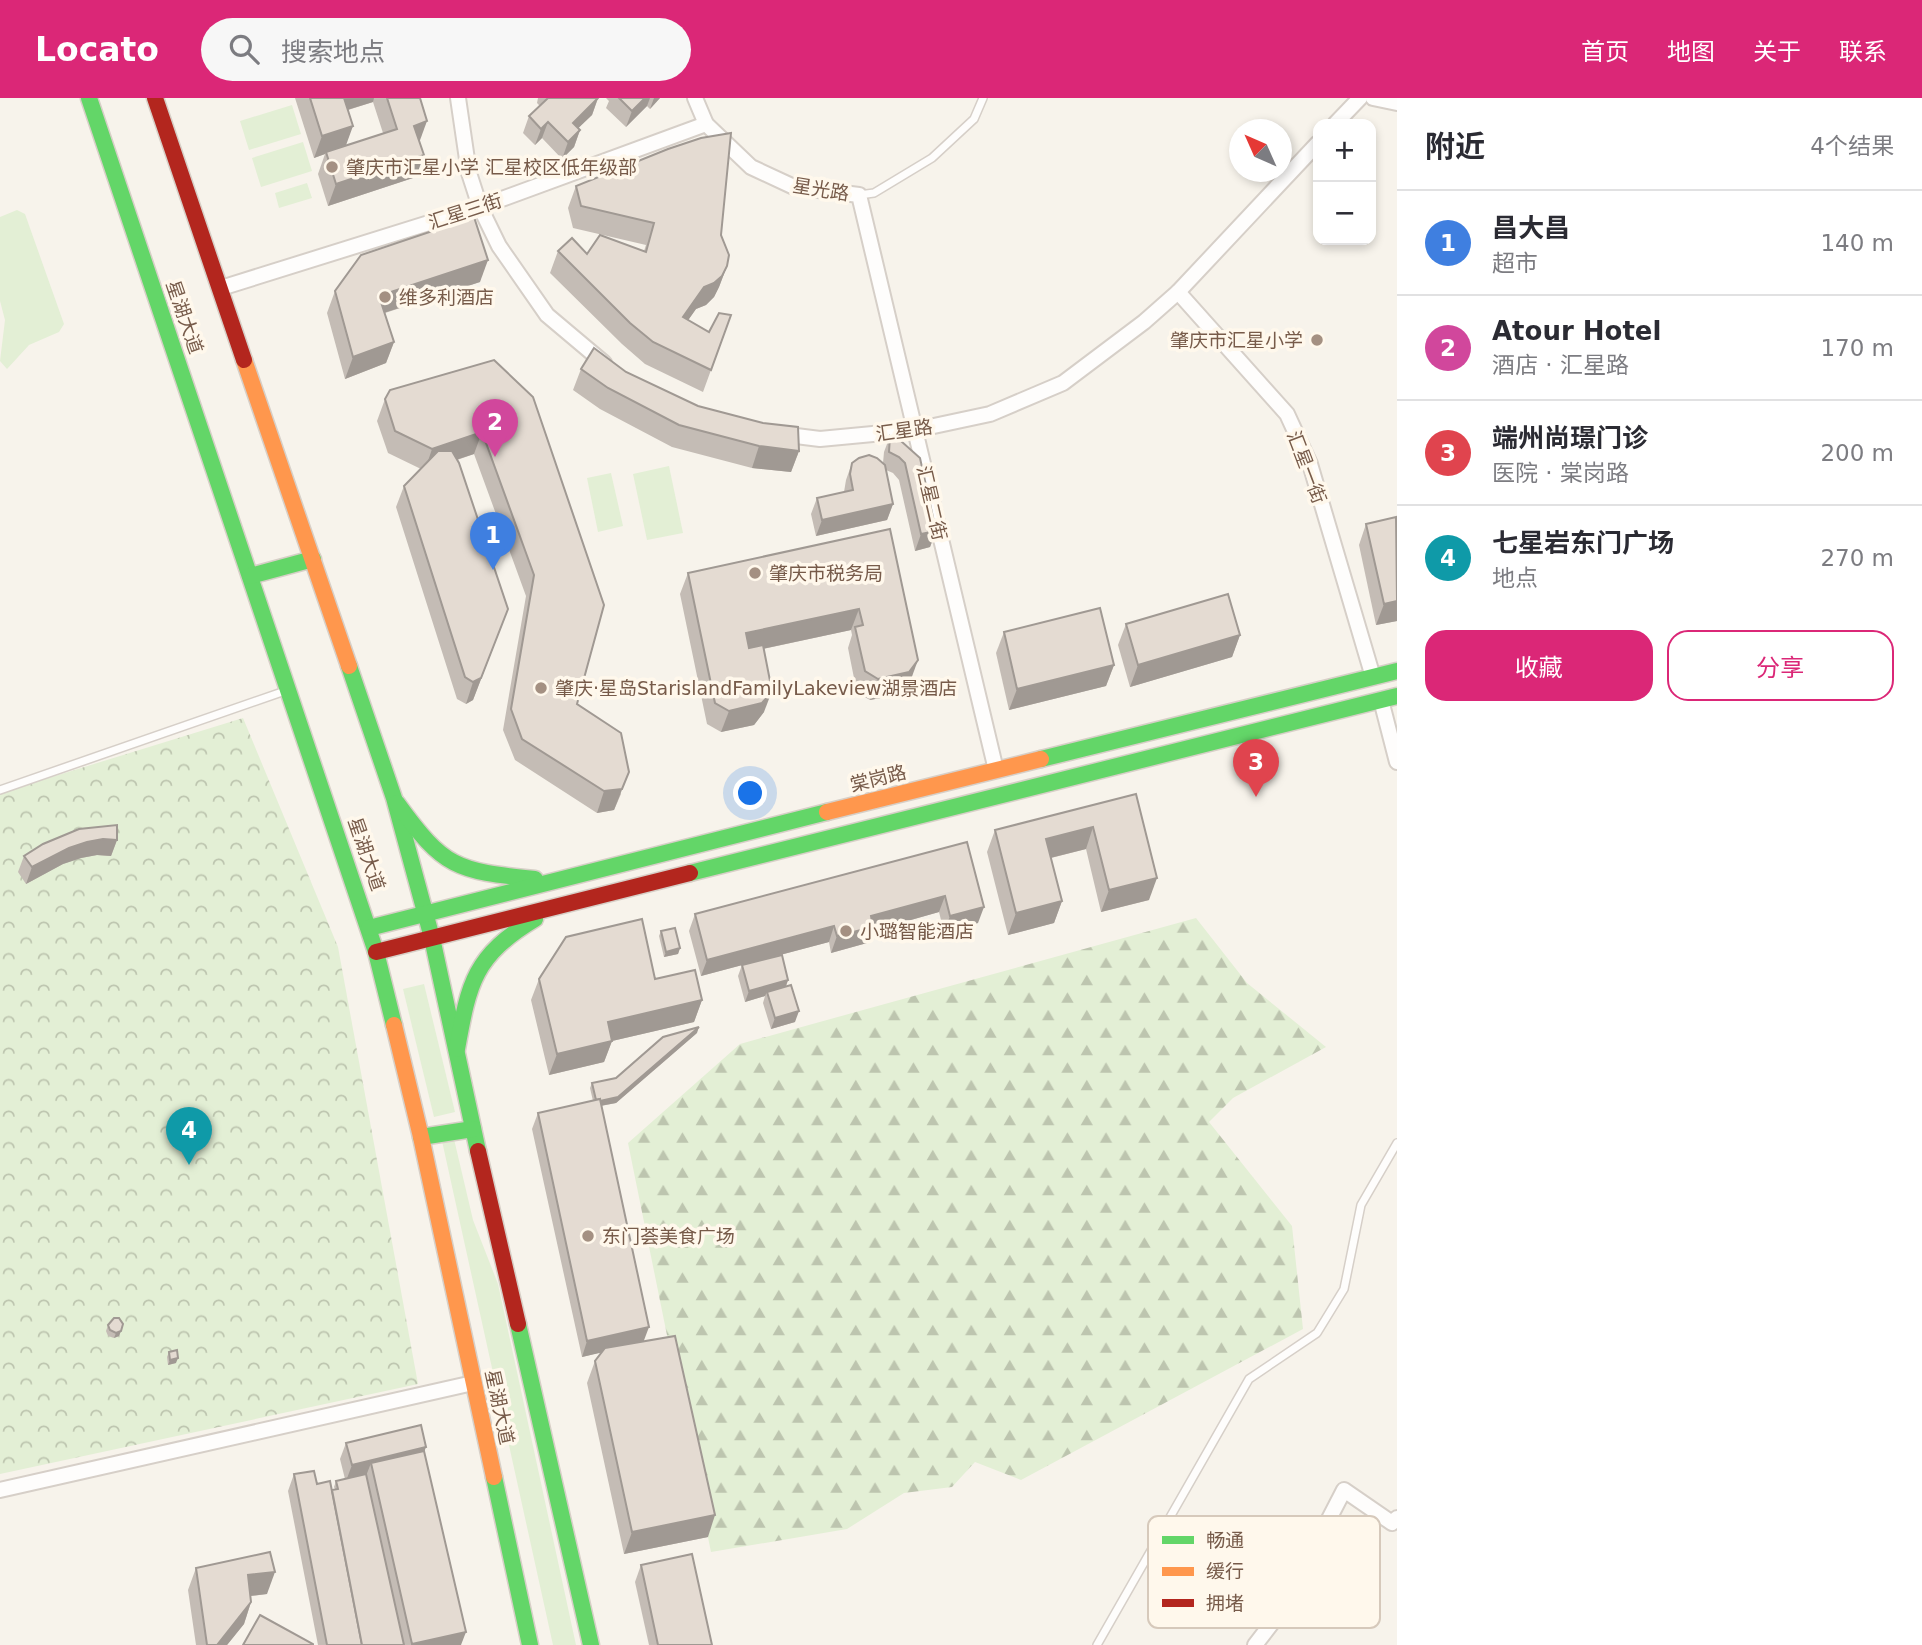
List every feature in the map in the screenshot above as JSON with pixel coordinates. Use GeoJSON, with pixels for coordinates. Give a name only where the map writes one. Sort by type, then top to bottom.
{"type":"FeatureCollection","features":[{"type":"Feature","properties":{"kind":"main road","name":"星湖大道"},"geometry":{"type":"LineString","coordinates":[[89,98],[376,952],[421,1137],[530,1645]]}},
{"type":"Feature","properties":{"kind":"main road","name":"星湖大道"},"geometry":{"type":"LineString","coordinates":[[155,98],[394,798],[432,938],[590,1645]]}},
{"type":"Feature","properties":{"kind":"main road"},"geometry":{"type":"LineString","coordinates":[[250,576],[313,559]]}},
{"type":"Feature","properties":{"kind":"main road","name":"棠岗路"},"geometry":{"type":"LineString","coordinates":[[369,928],[548,881],[1397,671]]}},
{"type":"Feature","properties":{"kind":"main road"},"geometry":{"type":"LineString","coordinates":[[376,952],[1389,698]]}},
{"type":"Feature","properties":{"kind":"main road"},"geometry":{"type":"LineString","coordinates":[[394,798],[432,849],[448,861],[469,870],[548,881]]}},
{"type":"Feature","properties":{"kind":"main road"},"geometry":{"type":"LineString","coordinates":[[836,810],[841,836]]}},
{"type":"Feature","properties":{"kind":"main road"},"geometry":{"type":"LineString","coordinates":[[457,1051],[468,989],[478,967],[493,948],[514,930],[555,907]]}},
{"type":"Feature","properties":{"kind":"main road"},"geometry":{"type":"LineString","coordinates":[[421,1137],[473,1129]]}},
{"type":"Feature","properties":{"kind":"street"},"geometry":{"type":"LineString","coordinates":[[458,98],[470,173],[480,208],[499,247],[547,315],[614,371]]}},
{"type":"Feature","properties":{"kind":"street","name":"星光路"},"geometry":{"type":"LineString","coordinates":[[695,98],[706,124],[751,167],[794,187],[859,195]]}},
{"type":"Feature","properties":{"kind":"street"},"geometry":{"type":"LineString","coordinates":[[1340,119],[1360,98]]}},
{"type":"Feature","properties":{"kind":"street"},"geometry":{"type":"LineString","coordinates":[[1373,98],[1397,103]]}},
{"type":"Feature","properties":{"kind":"street","name":"汇星三街"},"geometry":{"type":"LineString","coordinates":[[221,288],[480,208],[706,124]]}},
{"type":"Feature","properties":{"kind":"street","name":"汇星路"},"geometry":{"type":"LineString","coordinates":[[771,433],[820,439],[915,430],[990,414],[1063,383],[1144,322],[1178,292],[1313,148]]}},
{"type":"Feature","properties":{"kind":"street","name":"汇星二街"},"geometry":{"type":"LineString","coordinates":[[859,195],[996,770]]}},
{"type":"Feature","properties":{"kind":"street","name":"汇星一街"},"geometry":{"type":"LineString","coordinates":[[1178,292],[1287,414],[1310,464],[1373,677]]}},
{"type":"Feature","properties":{"kind":"street"},"geometry":{"type":"LineString","coordinates":[[1389,698],[1397,762]]}},
{"type":"Feature","properties":{"kind":"street"},"geometry":{"type":"LineString","coordinates":[[0,1490],[473,1383]]}},
{"type":"Feature","properties":{"kind":"street"},"geometry":{"type":"LineString","coordinates":[[1331,1516],[1344,1490],[1392,1523],[1397,1518]]}},
{"type":"Feature","properties":{"kind":"street"},"geometry":{"type":"LineString","coordinates":[[1255,1645],[1268,1628]]}},
{"type":"Feature","properties":{"kind":"lane"},"geometry":{"type":"LineString","coordinates":[[859,195],[874,193],[932,158],[974,119],[983,98]]}},
{"type":"Feature","properties":{"kind":"lane"},"geometry":{"type":"LineString","coordinates":[[0,790],[289,690]]}},
{"type":"Feature","properties":{"kind":"lane"},"geometry":{"type":"LineString","coordinates":[[1171,1516],[1249,1379],[1317,1333],[1343,1289],[1361,1205],[1397,1143]]}},
{"type":"Feature","properties":{"kind":"lane"},"geometry":{"type":"LineString","coordinates":[[1097,1645],[1148,1556]]}},
{"type":"Feature","properties":{"kind":"green space"},"geometry":{"type":"Polygon","coordinates":[[[292,105],[301,134],[249,150],[240,121],[292,105]]]}},
{"type":"Feature","properties":{"kind":"green space"},"geometry":{"type":"Polygon","coordinates":[[[303,142],[312,171],[261,187],[252,158],[303,142]]]}},
{"type":"Feature","properties":{"kind":"green space"},"geometry":{"type":"Polygon","coordinates":[[[307,183],[312,198],[279,208],[275,193],[307,183]]]}},
{"type":"Feature","properties":{"kind":"green space"},"geometry":{"type":"Polygon","coordinates":[[[17,210],[25,214],[64,324],[59,332],[29,345],[7,369],[0,361],[5,320],[0,301],[0,217],[17,210]]]}},
{"type":"Feature","properties":{"kind":"green space"},"geometry":{"type":"Polygon","coordinates":[[[669,466],[683,533],[647,540],[633,474],[669,466]]]}},
{"type":"Feature","properties":{"kind":"green space"},"geometry":{"type":"Polygon","coordinates":[[[611,473],[623,526],[598,532],[587,478],[611,473]]]}},
{"type":"Feature","properties":{"kind":"green space"},"geometry":{"type":"Polygon","coordinates":[[[243,718],[338,947],[418,1384],[0,1474],[0,793],[243,718]]]}},
{"type":"Feature","properties":{"kind":"green space"},"geometry":{"type":"Polygon","coordinates":[[[1196,918],[1247,983],[1326,1047],[1233,1098],[1209,1122],[1292,1226],[1303,1329],[1021,1480],[975,1462],[952,1487],[904,1493],[847,1529],[711,1552],[628,1143],[740,1044],[1196,918]]]}},
{"type":"Feature","properties":{"kind":"green space"},"geometry":{"type":"Polygon","coordinates":[[[424,984],[455,1112],[434,1117],[403,989],[424,984]]]}},
{"type":"Feature","properties":{"kind":"green space"},"geometry":{"type":"Polygon","coordinates":[[[454,1139],[473,1220],[498,1284],[576,1645],[553,1645],[442,1141],[454,1139]]]}},
{"type":"Feature","properties":{"kind":"building"},"geometry":{"type":"Polygon","coordinates":[[[310,98],[344,98],[353,126],[322,136],[310,98]]]}},
{"type":"Feature","properties":{"kind":"building"},"geometry":{"type":"Polygon","coordinates":[[[387,98],[420,98],[427,121],[414,126],[424,155],[336,184],[326,152],[397,129],[387,98]]]}},
{"type":"Feature","properties":{"kind":"building"},"geometry":{"type":"Polygon","coordinates":[[[548,98],[598,98],[573,123],[580,130],[568,142],[548,122],[541,129],[529,116],[548,98]]]}},
{"type":"Feature","properties":{"kind":"building"},"geometry":{"type":"Polygon","coordinates":[[[619,98],[645,98],[632,111],[619,98]]]}},
{"type":"Feature","properties":{"kind":"building"},"geometry":{"type":"Polygon","coordinates":[[[731,133],[721,235],[729,255],[727,266],[722,276],[704,287],[683,317],[709,332],[719,313],[731,315],[711,370],[653,342],[630,323],[558,251],[572,238],[587,254],[600,235],[646,252],[654,223],[581,206],[576,186],[668,149],[701,138],[731,133]]]}},
{"type":"Feature","properties":{"kind":"building","name":"维多利酒店"},"geometry":{"type":"Polygon","coordinates":[[[474,217],[488,260],[379,296],[394,342],[353,357],[335,291],[361,255],[474,217]]]}},
{"type":"Feature","properties":{"kind":"building"},"geometry":{"type":"Polygon","coordinates":[[[594,348],[626,372],[698,406],[763,423],[798,427],[799,451],[759,446],[679,425],[608,388],[581,369],[594,348]]]}},
{"type":"Feature","properties":{"kind":"building"},"geometry":{"type":"Polygon","coordinates":[[[494,360],[533,397],[604,605],[577,704],[621,733],[629,772],[622,789],[604,791],[522,739],[511,709],[534,575],[482,432],[432,449],[395,431],[385,399],[390,390],[494,360]]]}},
{"type":"Feature","properties":{"kind":"building"},"geometry":{"type":"Polygon","coordinates":[[[890,436],[901,441],[920,458],[936,531],[921,534],[905,463],[889,452],[890,436]]]}},
{"type":"Feature","properties":{"kind":"building"},"geometry":{"type":"Polygon","coordinates":[[[438,451],[452,451],[459,463],[508,609],[481,678],[473,682],[465,677],[404,486],[438,451]]]}},
{"type":"Feature","properties":{"kind":"building"},"geometry":{"type":"Polygon","coordinates":[[[869,455],[885,465],[893,504],[822,520],[817,498],[853,490],[850,474],[852,463],[869,455]]]}},
{"type":"Feature","properties":{"kind":"building"},"geometry":{"type":"Polygon","coordinates":[[[1396,517],[1397,601],[1384,604],[1366,524],[1396,517]]]}},
{"type":"Feature","properties":{"kind":"building"},"geometry":{"type":"Polygon","coordinates":[[[890,529],[918,660],[909,672],[878,679],[865,671],[855,627],[863,625],[859,609],[746,633],[749,648],[763,645],[772,691],[762,703],[729,711],[715,703],[688,573],[890,529]]]}},
{"type":"Feature","properties":{"kind":"building"},"geometry":{"type":"Polygon","coordinates":[[[1228,594],[1240,635],[1138,665],[1126,624],[1228,594]]]}},
{"type":"Feature","properties":{"kind":"building"},"geometry":{"type":"Polygon","coordinates":[[[1100,608],[1114,665],[1017,689],[1004,632],[1100,608]]]}},
{"type":"Feature","properties":{"kind":"building"},"geometry":{"type":"Polygon","coordinates":[[[1136,794],[1157,878],[1109,890],[1093,827],[1046,839],[1062,901],[1016,913],[995,830],[1136,794]]]}},
{"type":"Feature","properties":{"kind":"building"},"geometry":{"type":"Polygon","coordinates":[[[117,825],[117,840],[87,842],[32,867],[24,856],[43,844],[79,829],[117,825]]]}},
{"type":"Feature","properties":{"kind":"building"},"geometry":{"type":"Polygon","coordinates":[[[967,842],[984,907],[950,916],[945,896],[871,916],[873,927],[837,936],[834,926],[707,960],[695,914],[967,842]]]}},
{"type":"Feature","properties":{"kind":"building"},"geometry":{"type":"Polygon","coordinates":[[[642,919],[655,979],[695,970],[702,1000],[608,1022],[612,1041],[557,1054],[539,979],[566,937],[642,919]]]}},
{"type":"Feature","properties":{"kind":"building"},"geometry":{"type":"Polygon","coordinates":[[[675,928],[680,948],[666,952],[661,931],[675,928]]]}},
{"type":"Feature","properties":{"kind":"building"},"geometry":{"type":"Polygon","coordinates":[[[782,955],[788,980],[749,991],[742,965],[782,955]]]}},
{"type":"Feature","properties":{"kind":"building"},"geometry":{"type":"Polygon","coordinates":[[[791,985],[799,1011],[775,1018],[767,992],[791,985]]]}},
{"type":"Feature","properties":{"kind":"building"},"geometry":{"type":"Polygon","coordinates":[[[699,1027],[618,1097],[596,1100],[592,1083],[616,1078],[663,1037],[699,1027]]]}},
{"type":"Feature","properties":{"kind":"building","name":"东门荟美食广场"},"geometry":{"type":"Polygon","coordinates":[[[600,1099],[649,1327],[587,1341],[538,1113],[600,1099]]]}},
{"type":"Feature","properties":{"kind":"building"},"geometry":{"type":"Polygon","coordinates":[[[114,1318],[119,1318],[123,1324],[121,1331],[116,1333],[110,1330],[108,1325],[114,1318]]]}},
{"type":"Feature","properties":{"kind":"building"},"geometry":{"type":"Polygon","coordinates":[[[675,1336],[715,1515],[632,1532],[595,1361],[605,1348],[675,1336]]]}},
{"type":"Feature","properties":{"kind":"building"},"geometry":{"type":"Polygon","coordinates":[[[177,1350],[178,1358],[170,1360],[169,1352],[177,1350]]]}},
{"type":"Feature","properties":{"kind":"building"},"geometry":{"type":"Polygon","coordinates":[[[421,1425],[426,1447],[352,1465],[346,1443],[421,1425]]]}},
{"type":"Feature","properties":{"kind":"building"},"geometry":{"type":"Polygon","coordinates":[[[424,1451],[466,1632],[412,1644],[371,1463],[424,1451]]]}},
{"type":"Feature","properties":{"kind":"building"},"geometry":{"type":"Polygon","coordinates":[[[314,1471],[317,1484],[330,1481],[362,1645],[327,1645],[294,1474],[314,1471]]]}},
{"type":"Feature","properties":{"kind":"building"},"geometry":{"type":"Polygon","coordinates":[[[366,1474],[404,1645],[362,1645],[332,1490],[338,1489],[336,1481],[366,1474]]]}},
{"type":"Feature","properties":{"kind":"building"},"geometry":{"type":"Polygon","coordinates":[[[270,1552],[275,1572],[248,1575],[251,1602],[217,1645],[207,1645],[196,1568],[270,1552]]]}},
{"type":"Feature","properties":{"kind":"building"},"geometry":{"type":"Polygon","coordinates":[[[692,1554],[712,1645],[658,1645],[641,1565],[692,1554]]]}},
{"type":"Feature","properties":{"kind":"building"},"geometry":{"type":"Polygon","coordinates":[[[260,1615],[313,1644],[313,1645],[243,1645],[260,1615]]]}},
{"type":"Feature","properties":{"kind":"traffic: fast"},"geometry":{"type":"LineString","coordinates":[[89,98],[376,952],[394,1025]]}},
{"type":"Feature","properties":{"kind":"traffic: fast"},"geometry":{"type":"LineString","coordinates":[[250,576],[313,559]]}},
{"type":"Feature","properties":{"kind":"traffic: fast"},"geometry":{"type":"LineString","coordinates":[[349,666],[394,798],[432,938],[478,1151]]}},
{"type":"Feature","properties":{"kind":"traffic: fast"},"geometry":{"type":"LineString","coordinates":[[1041,759],[1397,671]]}},
{"type":"Feature","properties":{"kind":"traffic: fast"},"geometry":{"type":"LineString","coordinates":[[690,873],[1397,696]]}},
{"type":"Feature","properties":{"kind":"traffic: fast"},"geometry":{"type":"LineString","coordinates":[[397,803],[427,841],[440,854],[454,862],[487,873],[535,879]]}},
{"type":"Feature","properties":{"kind":"traffic: fast"},"geometry":{"type":"LineString","coordinates":[[369,928],[827,812]]}},
{"type":"Feature","properties":{"kind":"traffic: fast"},"geometry":{"type":"LineString","coordinates":[[457,1049],[466,1006],[478,973],[499,946],[535,919]]}},
{"type":"Feature","properties":{"kind":"traffic: fast"},"geometry":{"type":"LineString","coordinates":[[421,1137],[473,1129]]}},
{"type":"Feature","properties":{"kind":"traffic: fast"},"geometry":{"type":"LineString","coordinates":[[518,1324],[591,1645]]}},
{"type":"Feature","properties":{"kind":"traffic: fast"},"geometry":{"type":"LineString","coordinates":[[494,1477],[530,1645]]}},
{"type":"Feature","properties":{"kind":"traffic: slow"},"geometry":{"type":"LineString","coordinates":[[244,360],[349,666]]}},
{"type":"Feature","properties":{"kind":"traffic: slow"},"geometry":{"type":"LineString","coordinates":[[827,812],[1041,759]]}},
{"type":"Feature","properties":{"kind":"traffic: slow"},"geometry":{"type":"LineString","coordinates":[[394,1025],[421,1137],[494,1477]]}},
{"type":"Feature","properties":{"kind":"traffic: jam"},"geometry":{"type":"LineString","coordinates":[[155,98],[244,360]]}},
{"type":"Feature","properties":{"kind":"traffic: jam"},"geometry":{"type":"LineString","coordinates":[[376,952],[690,873]]}},
{"type":"Feature","properties":{"kind":"traffic: jam"},"geometry":{"type":"LineString","coordinates":[[478,1151],[518,1324]]}},
{"type":"Feature","properties":{"kind":"place","name":"肇庆市汇星小学 汇星校区低年级部"},"geometry":{"type":"Point","coordinates":[332,167]}},
{"type":"Feature","properties":{"kind":"place","name":"维多利酒店"},"geometry":{"type":"Point","coordinates":[385,297]}},
{"type":"Feature","properties":{"kind":"place","name":"肇庆市汇星小学"},"geometry":{"type":"Point","coordinates":[1317,340]}},
{"type":"Feature","properties":{"kind":"place","name":"Atour Hotel"},"geometry":{"type":"Point","coordinates":[495,457]}},
{"type":"Feature","properties":{"kind":"place","name":"昌大昌"},"geometry":{"type":"Point","coordinates":[493,570]}},
{"type":"Feature","properties":{"kind":"place","name":"肇庆市税务局"},"geometry":{"type":"Point","coordinates":[755,573]}},
{"type":"Feature","properties":{"kind":"place","name":"肇庆·星岛StarislandFamilyLakeview湖景酒店"},"geometry":{"type":"Point","coordinates":[541,688]}},
{"type":"Feature","properties":{"kind":"place","name":"端州尚璟门诊"},"geometry":{"type":"Point","coordinates":[1256,797]}},
{"type":"Feature","properties":{"kind":"place","name":"小璐智能酒店"},"geometry":{"type":"Point","coordinates":[846,931]}},
{"type":"Feature","properties":{"kind":"place","name":"七星岩东门广场"},"geometry":{"type":"Point","coordinates":[189,1165]}},
{"type":"Feature","properties":{"kind":"place","name":"东门荟美食广场"},"geometry":{"type":"Point","coordinates":[588,1236]}}]}
